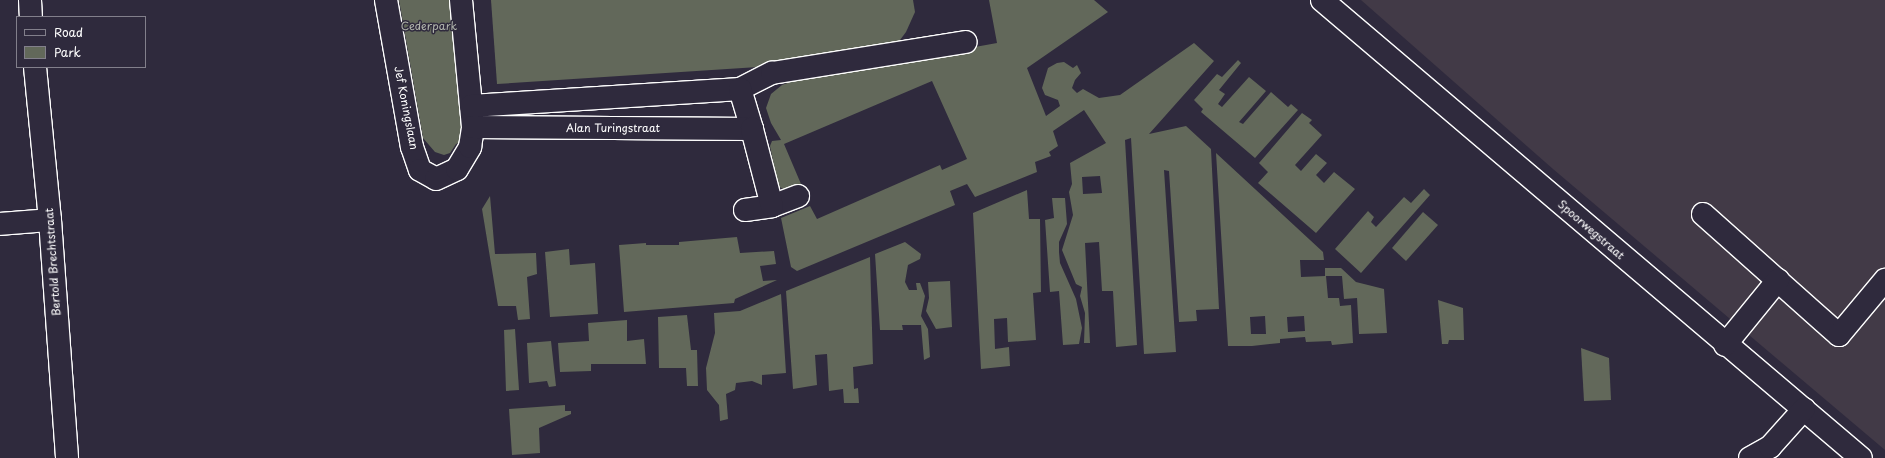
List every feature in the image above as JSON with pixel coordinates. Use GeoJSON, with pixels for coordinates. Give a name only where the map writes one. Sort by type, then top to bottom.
{"type":"FeatureCollection","features":[{"type":"Feature","properties":{"kind":"street"},"geometry":{"type":"LineString","coordinates":[[30,0],[31,16]]}},
{"type":"Feature","properties":{"kind":"street","name":"Jef Koningslaan"},"geometry":{"type":"LineString","coordinates":[[386,0],[412,147],[420,170],[436,179],[457,168],[470,146],[472,117],[461,0]]}},
{"type":"Feature","properties":{"kind":"street","name":"Spoorwegstraat"},"geometry":{"type":"LineString","coordinates":[[1322,0],[1725,345],[1804,409],[1861,458]]}},
{"type":"Feature","properties":{"kind":"street"},"geometry":{"type":"LineString","coordinates":[[472,117],[740,89],[772,74],[966,42]]}},
{"type":"Feature","properties":{"kind":"street","name":"Bertold Brechtstraat"},"geometry":{"type":"LineString","coordinates":[[35,68],[50,220],[67,458]]}},
{"type":"Feature","properties":{"kind":"street"},"geometry":{"type":"LineString","coordinates":[[740,89],[772,206]]}},
{"type":"Feature","properties":{"kind":"street","name":"Alan Turingstraat"},"geometry":{"type":"LineString","coordinates":[[472,117],[752,129]]}},
{"type":"Feature","properties":{"kind":"street"},"geometry":{"type":"LineString","coordinates":[[745,210],[772,206],[798,196]]}},
{"type":"Feature","properties":{"kind":"street"},"geometry":{"type":"LineString","coordinates":[[1703,214],[1839,335],[1885,280]]}},
{"type":"Feature","properties":{"kind":"street"},"geometry":{"type":"LineString","coordinates":[[0,224],[50,220]]}},
{"type":"Feature","properties":{"kind":"street"},"geometry":{"type":"LineString","coordinates":[[1725,345],[1778,280]]}},
{"type":"Feature","properties":{"kind":"street"},"geometry":{"type":"LineString","coordinates":[[1750,458],[1770,447],[1804,409]]}},
{"type":"Feature","properties":{"kind":"shaded area"},"geometry":{"type":"Polygon","coordinates":[[[1361,0],[1885,0],[1885,450],[1553,169],[1361,0]]]}},
{"type":"Feature","properties":{"kind":"green space","name":"Cederpark"},"geometry":{"type":"Polygon","coordinates":[[[399,0],[452,0],[464,141],[456,144],[450,153],[444,155],[435,152],[423,138],[399,0]]]}},
{"type":"Feature","properties":{"kind":"green space"},"geometry":{"type":"Polygon","coordinates":[[[491,0],[913,0],[915,12],[906,32],[897,44],[758,67],[497,84],[491,0]]]}},
{"type":"Feature","properties":{"kind":"green space"},"geometry":{"type":"Polygon","coordinates":[[[989,0],[1094,0],[1108,12],[1027,68],[1046,116],[1060,106],[1058,100],[1045,95],[1042,88],[1048,68],[1057,63],[1064,62],[1073,68],[1077,65],[1081,73],[1075,80],[1072,88],[1077,93],[1083,89],[1099,98],[1120,95],[1194,43],[1214,61],[1149,134],[1186,126],[1211,149],[1219,309],[1196,310],[1197,321],[1179,322],[1169,171],[1164,170],[1176,352],[1144,354],[1131,138],[1125,140],[1137,345],[1116,347],[1113,291],[1102,291],[1099,242],[1085,243],[1090,343],[1084,343],[1085,313],[1080,296],[1082,287],[1076,284],[1062,250],[1073,215],[1069,192],[1072,184],[1070,163],[1106,143],[1084,110],[1053,131],[1058,146],[1049,152],[1051,156],[1035,162],[1037,172],[975,197],[967,184],[950,191],[955,205],[797,271],[791,267],[781,218],[810,206],[817,219],[940,165],[942,170],[967,159],[932,81],[784,144],[801,184],[783,189],[778,186],[770,146],[772,141],[781,140],[771,123],[766,108],[771,94],[782,85],[798,79],[997,43],[989,0]],[[1100,176],[1082,177],[1083,194],[1102,193],[1100,176]]]}},
{"type":"Feature","properties":{"kind":"green space"},"geometry":{"type":"Polygon","coordinates":[[[1238,60],[1241,63],[1219,90],[1225,94],[1218,104],[1222,107],[1249,77],[1266,91],[1239,122],[1243,124],[1271,92],[1288,107],[1291,104],[1298,110],[1255,158],[1201,112],[1203,109],[1194,100],[1217,74],[1222,77],[1238,60]]]}},
{"type":"Feature","properties":{"kind":"green space"},"geometry":{"type":"Polygon","coordinates":[[[1302,113],[1312,120],[1309,123],[1322,135],[1295,165],[1301,171],[1316,154],[1327,163],[1316,175],[1324,183],[1334,172],[1355,189],[1316,233],[1258,183],[1268,172],[1259,163],[1302,113]]]}},
{"type":"Feature","properties":{"kind":"green space"},"geometry":{"type":"Polygon","coordinates":[[[1216,153],[1323,252],[1324,260],[1300,260],[1301,277],[1325,276],[1325,268],[1341,268],[1356,282],[1384,289],[1387,333],[1359,334],[1357,298],[1344,299],[1342,276],[1326,276],[1328,298],[1339,298],[1340,306],[1351,305],[1353,343],[1332,345],[1331,341],[1306,342],[1305,337],[1280,339],[1280,343],[1252,346],[1228,346],[1216,153]],[[1265,316],[1250,317],[1251,334],[1266,334],[1265,316]],[[1304,316],[1287,317],[1288,332],[1305,331],[1304,316]]]}},
{"type":"Feature","properties":{"kind":"green space"},"geometry":{"type":"Polygon","coordinates":[[[1424,189],[1430,195],[1361,273],[1335,249],[1368,211],[1374,217],[1371,222],[1376,227],[1404,197],[1411,203],[1424,189]]]}},
{"type":"Feature","properties":{"kind":"green space"},"geometry":{"type":"Polygon","coordinates":[[[1027,190],[1029,219],[1040,219],[1041,292],[1033,293],[1036,340],[1008,342],[1007,318],[994,319],[995,349],[1009,347],[1010,366],[981,369],[973,213],[1027,190]]]}},
{"type":"Feature","properties":{"kind":"green space"},"geometry":{"type":"Polygon","coordinates":[[[490,196],[495,254],[536,253],[537,274],[527,277],[530,319],[518,320],[516,306],[498,306],[482,209],[490,196]]]}},
{"type":"Feature","properties":{"kind":"green space"},"geometry":{"type":"Polygon","coordinates":[[[1052,198],[1065,198],[1067,224],[1059,242],[1060,263],[1076,299],[1082,328],[1079,344],[1063,345],[1059,291],[1050,292],[1045,220],[1054,218],[1052,198]]]}},
{"type":"Feature","properties":{"kind":"green space"},"geometry":{"type":"Polygon","coordinates":[[[1423,212],[1438,225],[1406,261],[1392,248],[1423,212]]]}},
{"type":"Feature","properties":{"kind":"green space"},"geometry":{"type":"Polygon","coordinates":[[[737,237],[740,253],[774,251],[776,264],[760,266],[763,281],[777,280],[735,299],[734,303],[624,312],[619,245],[646,243],[646,245],[679,245],[679,242],[737,237]]]}},
{"type":"Feature","properties":{"kind":"green space"},"geometry":{"type":"Polygon","coordinates":[[[905,242],[921,254],[920,259],[908,265],[905,282],[909,290],[917,290],[916,283],[920,283],[925,296],[921,316],[928,329],[930,357],[924,360],[921,325],[902,325],[903,330],[880,330],[875,254],[905,242]]]}},
{"type":"Feature","properties":{"kind":"green space"},"geometry":{"type":"Polygon","coordinates":[[[569,249],[570,265],[595,263],[598,314],[550,317],[545,252],[569,249]]]}},
{"type":"Feature","properties":{"kind":"green space"},"geometry":{"type":"Polygon","coordinates":[[[870,257],[873,364],[853,367],[854,389],[858,388],[859,403],[844,403],[843,389],[829,391],[827,354],[815,355],[817,385],[793,389],[786,291],[870,257]]]}},
{"type":"Feature","properties":{"kind":"green space"},"geometry":{"type":"Polygon","coordinates":[[[950,281],[952,327],[936,329],[926,311],[929,298],[928,282],[950,281]]]}},
{"type":"Feature","properties":{"kind":"green space"},"geometry":{"type":"Polygon","coordinates":[[[781,294],[786,373],[762,375],[762,385],[752,381],[736,383],[735,390],[726,394],[728,419],[720,421],[719,405],[707,390],[706,368],[715,333],[714,313],[740,311],[781,294]]]}},
{"type":"Feature","properties":{"kind":"green space"},"geometry":{"type":"Polygon","coordinates":[[[1438,300],[1463,308],[1464,340],[1449,340],[1448,344],[1442,344],[1438,300]]]}},
{"type":"Feature","properties":{"kind":"green space"},"geometry":{"type":"Polygon","coordinates":[[[687,315],[691,350],[697,350],[698,386],[687,386],[686,368],[659,368],[658,317],[687,315]]]}},
{"type":"Feature","properties":{"kind":"green space"},"geometry":{"type":"Polygon","coordinates":[[[627,320],[627,341],[644,339],[646,364],[591,364],[591,371],[560,372],[558,343],[589,341],[588,323],[627,320]]]}},
{"type":"Feature","properties":{"kind":"green space"},"geometry":{"type":"Polygon","coordinates":[[[515,329],[519,390],[506,391],[504,330],[515,329]]]}},
{"type":"Feature","properties":{"kind":"green space"},"geometry":{"type":"Polygon","coordinates":[[[551,341],[556,386],[549,387],[547,381],[529,383],[527,343],[551,341]]]}},
{"type":"Feature","properties":{"kind":"green space"},"geometry":{"type":"Polygon","coordinates":[[[1581,348],[1609,358],[1611,400],[1584,401],[1581,348]]]}},
{"type":"Feature","properties":{"kind":"green space"},"geometry":{"type":"Polygon","coordinates":[[[565,405],[565,411],[571,411],[571,414],[539,428],[540,453],[512,455],[509,409],[565,405]]]}}]}
